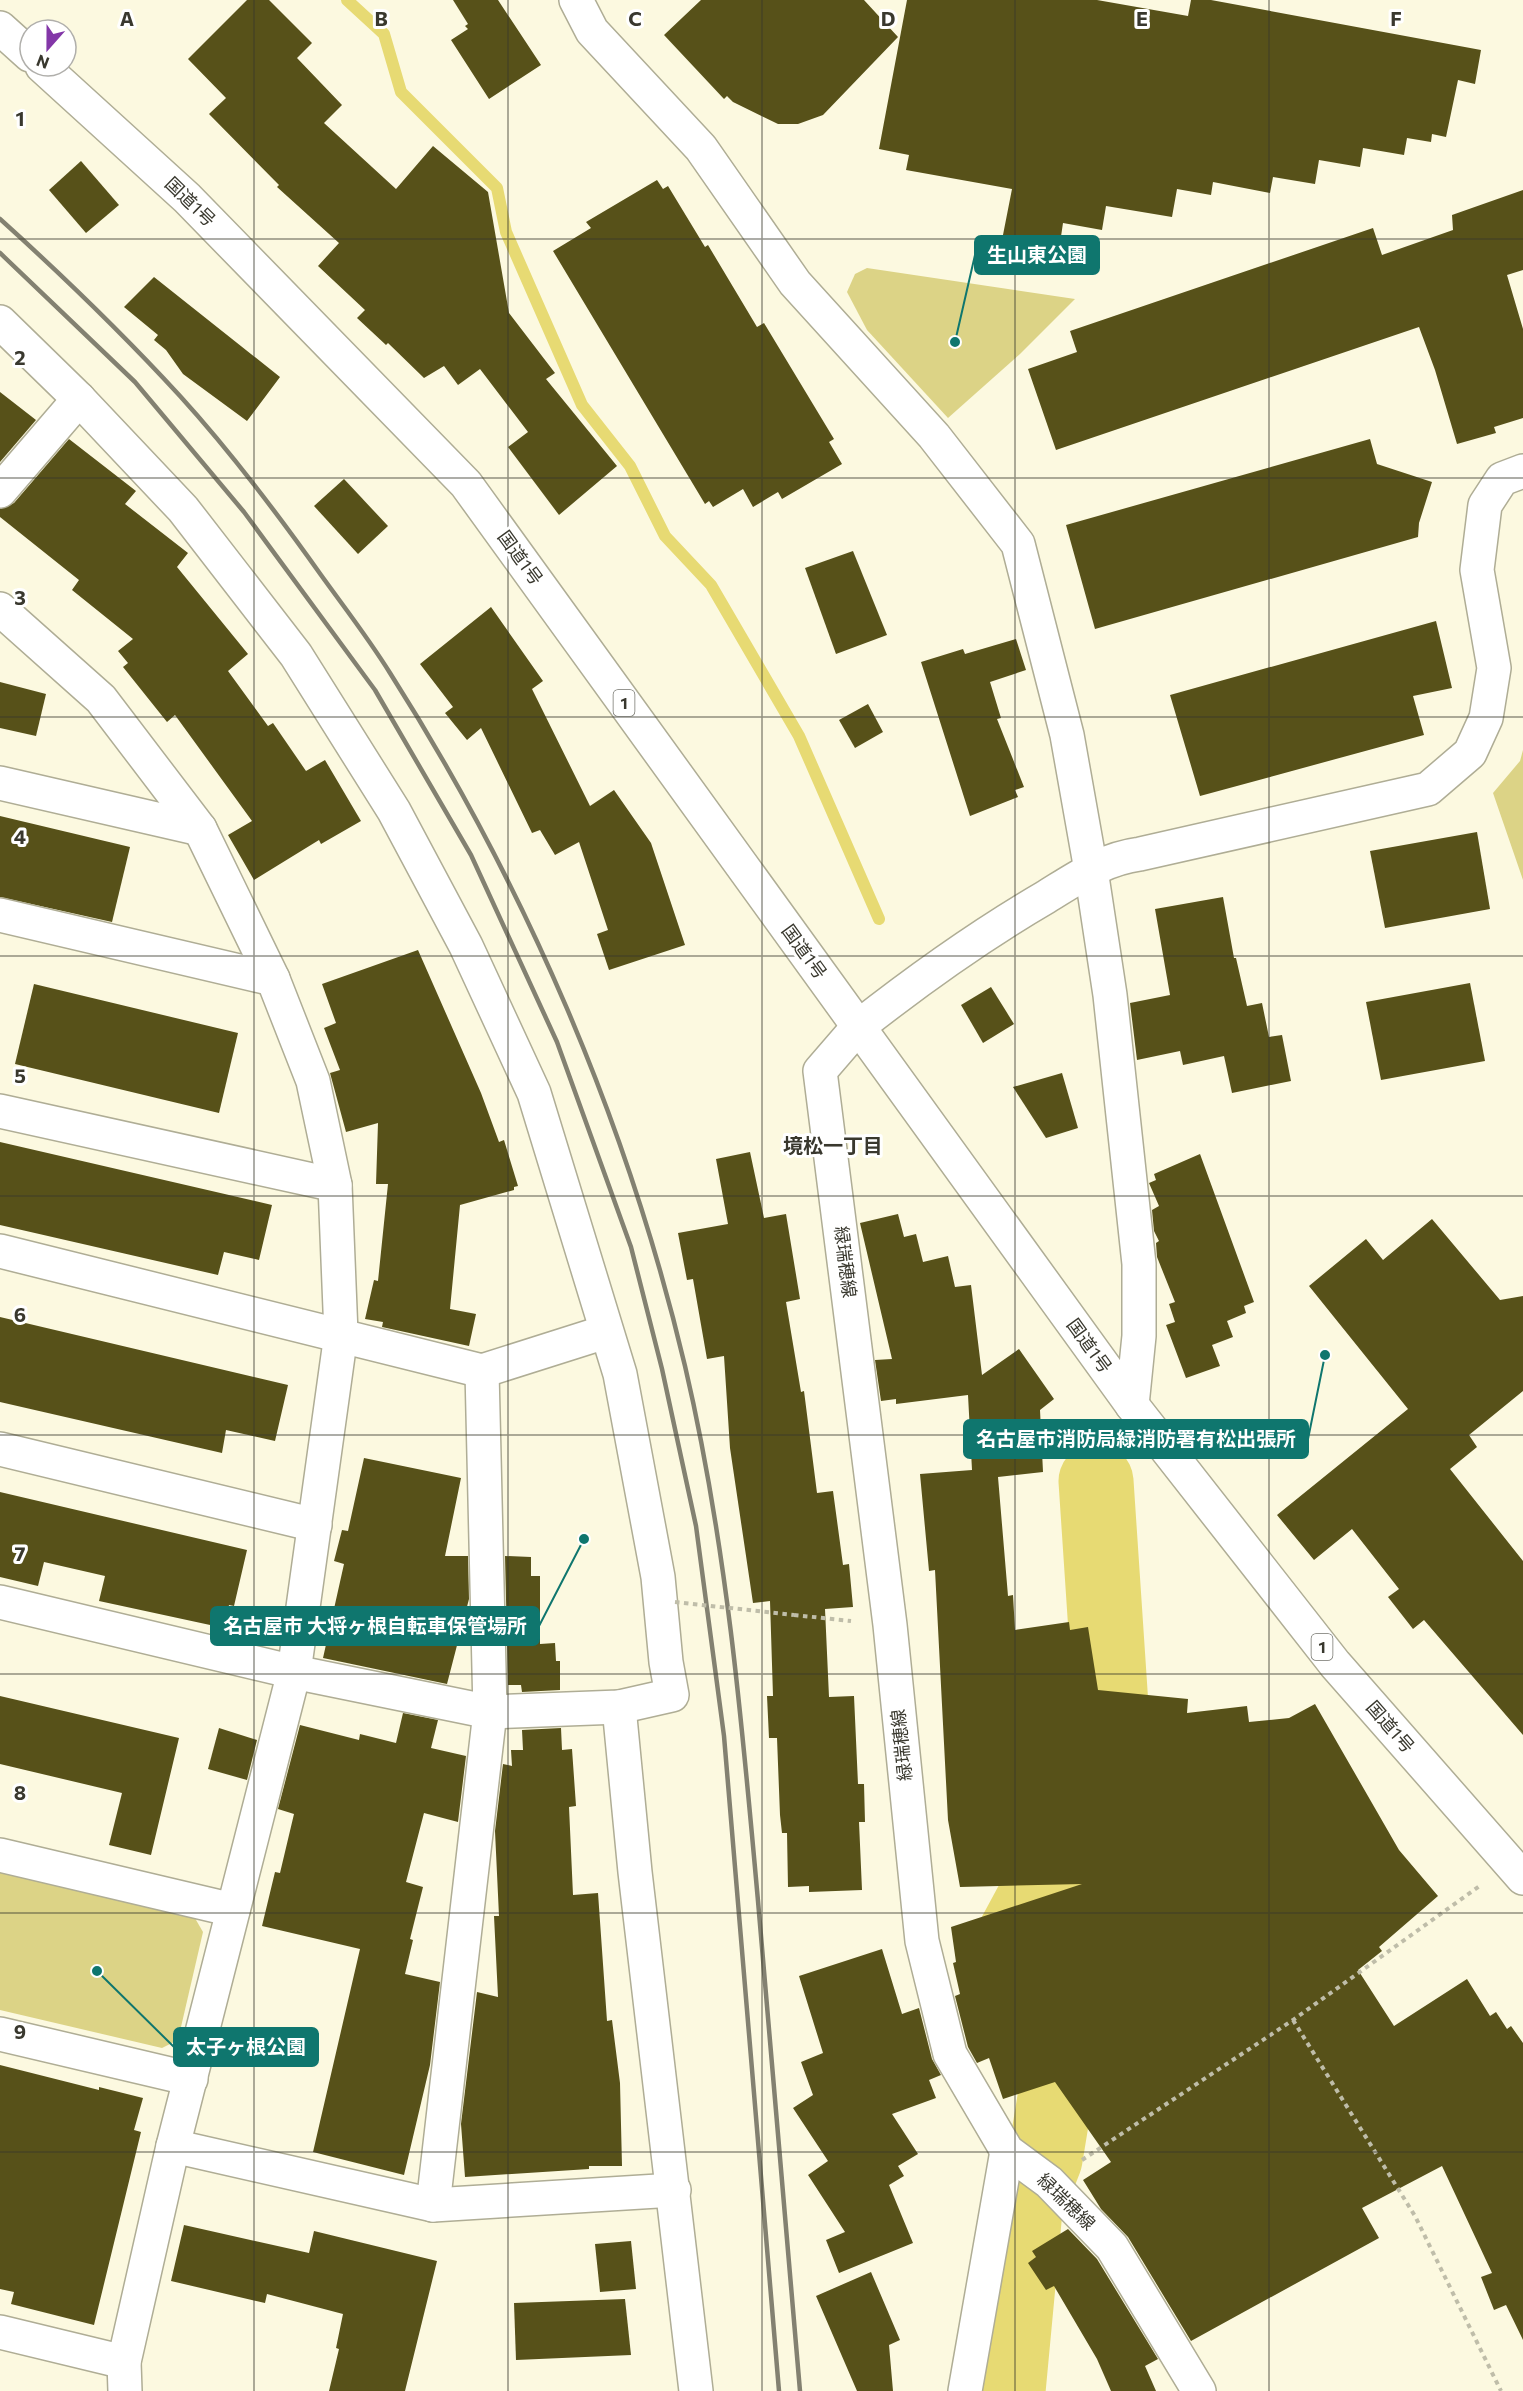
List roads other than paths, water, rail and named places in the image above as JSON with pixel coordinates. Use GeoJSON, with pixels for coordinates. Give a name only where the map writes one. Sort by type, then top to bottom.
{"type":"FeatureCollection","features":[{"type":"Feature","properties":{"kind":"main road"},"geometry":{"type":"LineString","coordinates":[[576,0],[592,31],[701,148],[795,283],[934,436],[1018,544],[1067,735],[1110,995],[1139,1264],[1139,1336],[1132,1405]]}},
{"type":"Feature","properties":{"kind":"main road"},"geometry":{"type":"LineString","coordinates":[[0,28],[18,45]]}},
{"type":"Feature","properties":{"kind":"main road","name":"国道1号"},"geometry":{"type":"LineString","coordinates":[[55,78],[187,198],[466,484],[1132,1405],[1335,1664],[1523,1878]]}},
{"type":"Feature","properties":{"kind":"main road"},"geometry":{"type":"LineString","coordinates":[[0,322],[79,399],[183,509],[296,655],[393,811],[466,946],[534,1093],[577,1229],[605,1332],[620,1374],[658,1577],[666,1662],[672,1695],[619,1707],[490,1712],[294,1672],[0,1602]]}},
{"type":"Feature","properties":{"kind":"main road"},"geometry":{"type":"LineString","coordinates":[[0,491],[79,399]]}},
{"type":"Feature","properties":{"kind":"main road","name":"緑瑞穂線"},"geometry":{"type":"LineString","coordinates":[[1199,2391],[1112,2247],[1033,2170],[950,2054],[922,1941],[890,1625],[820,1071],[858,1027],[932,969],[1001,923],[1117,857],[1140,854],[1428,789],[1470,753],[1486,718],[1494,668],[1477,570],[1485,505],[1502,480],[1523,471]]}},
{"type":"Feature","properties":{"kind":"main road"},"geometry":{"type":"LineString","coordinates":[[0,609],[102,699],[200,830],[273,979],[313,1081],[335,1185],[341,1335],[294,1672],[173,2146],[124,2376],[0,2332]]}},
{"type":"Feature","properties":{"kind":"main road"},"geometry":{"type":"LineString","coordinates":[[0,783],[200,830]]}},
{"type":"Feature","properties":{"kind":"main road"},"geometry":{"type":"LineString","coordinates":[[0,915],[273,979]]}},
{"type":"Feature","properties":{"kind":"main road"},"geometry":{"type":"LineString","coordinates":[[0,1111],[335,1185]]}},
{"type":"Feature","properties":{"kind":"main road"},"geometry":{"type":"LineString","coordinates":[[0,1251],[482,1371],[605,1332]]}},
{"type":"Feature","properties":{"kind":"main road"},"geometry":{"type":"LineString","coordinates":[[433,2205],[490,1712],[482,1371]]}},
{"type":"Feature","properties":{"kind":"main road"},"geometry":{"type":"LineString","coordinates":[[0,1449],[315,1525]]}},
{"type":"Feature","properties":{"kind":"main road"},"geometry":{"type":"LineString","coordinates":[[619,1707],[635,1872],[696,2391]]}},
{"type":"Feature","properties":{"kind":"main road"},"geometry":{"type":"LineString","coordinates":[[0,1855],[233,1910]]}},
{"type":"Feature","properties":{"kind":"main road"},"geometry":{"type":"LineString","coordinates":[[0,2034],[191,2079]]}},
{"type":"Feature","properties":{"kind":"main road"},"geometry":{"type":"LineString","coordinates":[[173,2146],[433,2205],[674,2190]]}},
{"type":"Feature","properties":{"kind":"main road"},"geometry":{"type":"LineString","coordinates":[[965,2391],[1033,2170]]}},
{"type":"Feature","properties":{"kind":"waterway"},"geometry":{"type":"LineString","coordinates":[[347,0],[384,34],[401,92],[497,188],[506,232],[582,405],[630,466],[665,536],[711,585],[799,736],[879,919]]}},
{"type":"Feature","properties":{"kind":"waterway"},"geometry":{"type":"LineString","coordinates":[[1008,2391],[1025,2210],[1045,2159],[1059,2074],[1013,1938],[1114,1751],[1096,1481]]}},
{"type":"Feature","properties":{"kind":"railway"},"geometry":{"type":"LineString","coordinates":[[0,219],[69,283],[199,417],[270,506],[374,648],[439,754],[485,836],[566,1007],[602,1095],[661,1275],[685,1366],[722,1565],[746,1766],[800,2391]]}},
{"type":"Feature","properties":{"kind":"railway"},"geometry":{"type":"LineString","coordinates":[[0,253],[135,382],[244,512],[375,690],[471,855],[557,1042],[631,1247],[662,1369],[696,1526],[724,1736],[779,2391]]}},
{"type":"Feature","properties":{"kind":"place","name":"生山東公園"},"geometry":{"type":"Point","coordinates":[955,342]}},
{"type":"Feature","properties":{"kind":"place","name":"名古屋市消防局緑消防署有松出張所"},"geometry":{"type":"Point","coordinates":[1325,1355]}},
{"type":"Feature","properties":{"kind":"place","name":"名古屋市 大将ヶ根自転車保管場所"},"geometry":{"type":"Point","coordinates":[584,1539]}},
{"type":"Feature","properties":{"kind":"place","name":"太子ヶ根公園"},"geometry":{"type":"Point","coordinates":[97,1971]}},
{"type":"Feature","properties":{"kind":"district","name":"境松一丁目"},"geometry":{"type":"Point","coordinates":[833,1146]}}]}
